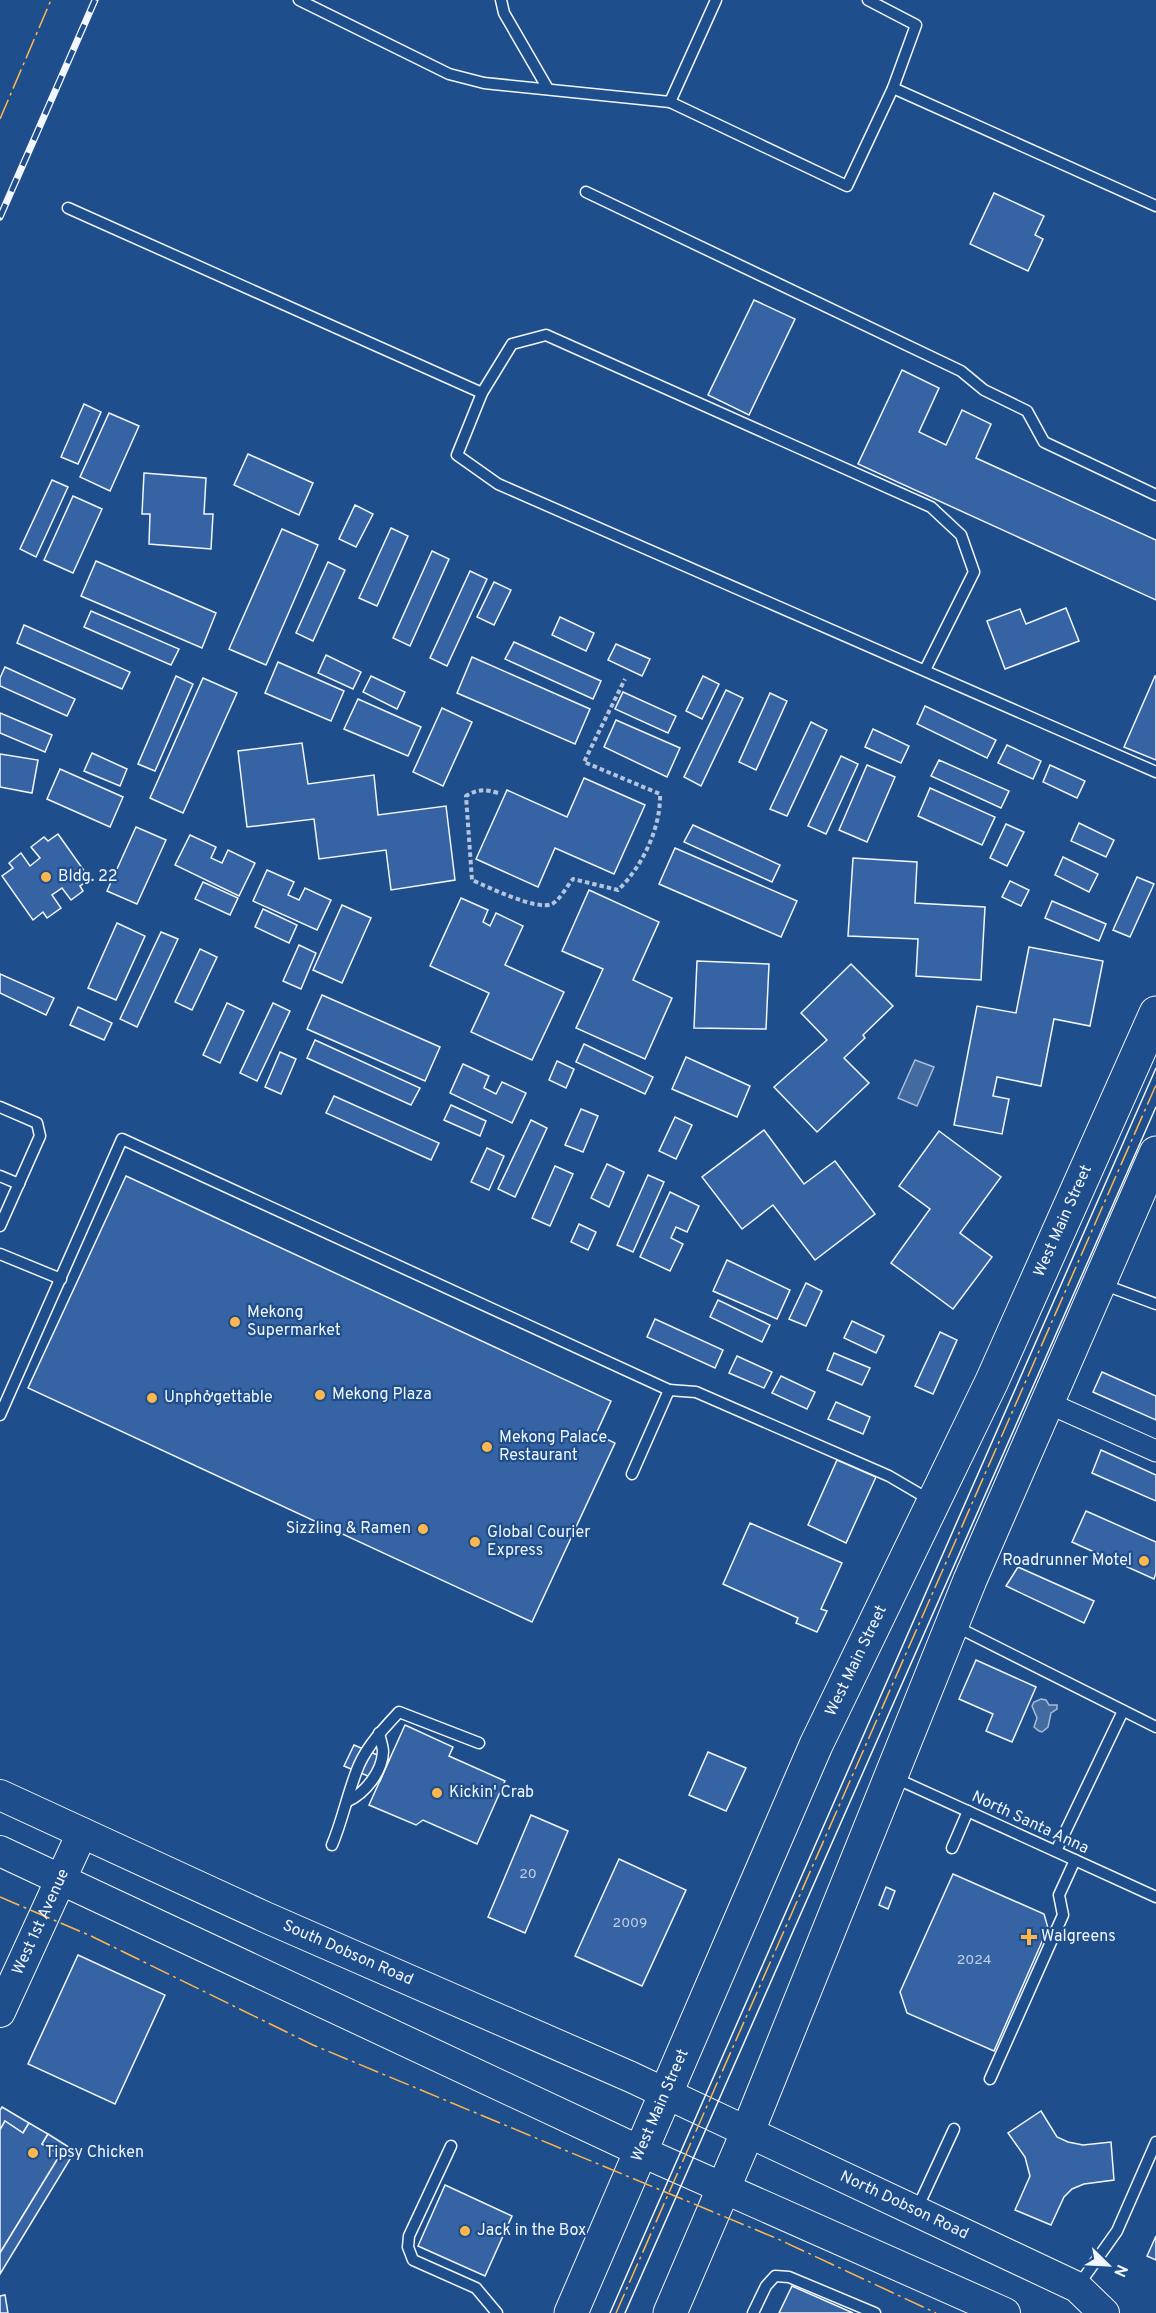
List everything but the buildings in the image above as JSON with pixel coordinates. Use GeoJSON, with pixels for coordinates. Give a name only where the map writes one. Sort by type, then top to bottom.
{"type":"FeatureCollection","features":[{"type":"Feature","properties":{"kind":"main road","name":"West Main Street"},"geometry":{"type":"LineString","coordinates":[[571,2313],[816,1745],[992,1381],[1156,1013]]}},
{"type":"Feature","properties":{"kind":"main road"},"geometry":{"type":"LineString","coordinates":[[670,2313],[748,2131],[952,1625],[1046,1402],[1099,1283],[1141,1198],[1156,1153]]}},
{"type":"Feature","properties":{"kind":"main road","name":"South Dobson Road"},"geometry":{"type":"LineString","coordinates":[[0,1795],[265,1917],[699,2108]]}},
{"type":"Feature","properties":{"kind":"main road","name":"West 1st Avenue"},"geometry":{"type":"LineString","coordinates":[[0,2012],[82,1833]]}},
{"type":"Feature","properties":{"kind":"main road"},"geometry":{"type":"LineString","coordinates":[[0,1851],[640,2151],[1005,2313]]}},
{"type":"Feature","properties":{"kind":"main road","name":"North Dobson Road"},"geometry":{"type":"LineString","coordinates":[[699,2108],[1077,2287],[1104,2313]]}},
{"type":"Feature","properties":{"kind":"street"},"geometry":{"type":"LineString","coordinates":[[1046,1402],[1156,1451]]}},
{"type":"Feature","properties":{"kind":"lane"},"geometry":{"type":"LineString","coordinates":[[299,0],[449,74],[484,83],[670,102],[848,186],[893,88],[916,25],[868,0]]}},
{"type":"Feature","properties":{"kind":"lane"},"geometry":{"type":"LineString","coordinates":[[501,0],[504,13],[548,89]]}},
{"type":"Feature","properties":{"kind":"lane"},"geometry":{"type":"LineString","coordinates":[[670,102],[716,0]]}},
{"type":"Feature","properties":{"kind":"lane"},"geometry":{"type":"LineString","coordinates":[[893,88],[1156,206]]}},
{"type":"Feature","properties":{"kind":"lane"},"geometry":{"type":"LineString","coordinates":[[586,192],[961,370],[984,390],[1027,411],[1044,442],[1156,495]]}},
{"type":"Feature","properties":{"kind":"lane"},"geometry":{"type":"LineString","coordinates":[[68,208],[482,393]]}},
{"type":"Feature","properties":{"kind":"lane"},"geometry":{"type":"LineString","coordinates":[[925,670],[974,572],[961,535],[931,507],[546,335],[512,344],[482,393],[457,455],[498,484],[1156,772]]}},
{"type":"Feature","properties":{"kind":"lane"},"geometry":{"type":"LineString","coordinates":[[0,1107],[38,1123],[40,1136],[0,1226]]}},
{"type":"Feature","properties":{"kind":"lane"},"geometry":{"type":"LineString","coordinates":[[0,1415],[123,1139],[669,1390],[696,1392],[889,1476],[934,1502]]}},
{"type":"Feature","properties":{"kind":"lane"},"geometry":{"type":"LineString","coordinates":[[0,1176],[19,1184]]}},
{"type":"Feature","properties":{"kind":"lane"},"geometry":{"type":"LineString","coordinates":[[0,1254],[61,1279]]}},
{"type":"Feature","properties":{"kind":"lane"},"geometry":{"type":"LineString","coordinates":[[1099,1283],[1156,1304]]}},
{"type":"Feature","properties":{"kind":"lane"},"geometry":{"type":"LineString","coordinates":[[632,1474],[669,1390]]}},
{"type":"Feature","properties":{"kind":"lane"},"geometry":{"type":"LineString","coordinates":[[952,1625],[1156,1727]]}},
{"type":"Feature","properties":{"kind":"lane"},"geometry":{"type":"LineString","coordinates":[[1056,1851],[1123,1711]]}},
{"type":"Feature","properties":{"kind":"lane"},"geometry":{"type":"LineString","coordinates":[[332,1845],[360,1763],[379,1733],[399,1712],[479,1743]]}},
{"type":"Feature","properties":{"kind":"lane"},"geometry":{"type":"LineString","coordinates":[[348,1801],[360,1796],[377,1771],[382,1752],[379,1733]]}},
{"type":"Feature","properties":{"kind":"lane","name":"North Santa Anna"},"geometry":{"type":"LineString","coordinates":[[892,1776],[1156,1897]]}},
{"type":"Feature","properties":{"kind":"lane"},"geometry":{"type":"LineString","coordinates":[[952,1848],[968,1811]]}},
{"type":"Feature","properties":{"kind":"lane"},"geometry":{"type":"LineString","coordinates":[[990,2079],[1064,1915],[1059,1895],[1075,1860]]}},
{"type":"Feature","properties":{"kind":"lane"},"geometry":{"type":"LineString","coordinates":[[916,2211],[954,2129]]}},
{"type":"Feature","properties":{"kind":"lane"},"geometry":{"type":"LineString","coordinates":[[1077,2287],[1117,2231],[1156,2142]]}},
{"type":"Feature","properties":{"kind":"lane"},"geometry":{"type":"LineString","coordinates":[[451,2146],[409,2236],[410,2255],[413,2260],[476,2288],[497,2313]]}},
{"type":"Feature","properties":{"kind":"lane"},"geometry":{"type":"LineString","coordinates":[[753,2313],[766,2286],[775,2276],[789,2277],[874,2313]]}},
{"type":"Feature","properties":{"kind":"path"},"geometry":{"type":"LineString","coordinates":[[498,793],[485,789],[466,796],[472,880],[531,903],[545,905],[553,903],[573,879],[618,890],[631,878],[640,862],[657,822],[660,795],[584,762],[626,679]]}},
{"type":"Feature","properties":{"kind":"water"},"geometry":{"type":"Polygon","coordinates":[[[915,1060],[934,1067],[917,1106],[898,1098],[915,1060]]]}},
{"type":"Feature","properties":{"kind":"water"},"geometry":{"type":"Polygon","coordinates":[[[1041,1699],[1046,1700],[1049,1705],[1057,1705],[1057,1709],[1051,1713],[1048,1727],[1042,1732],[1034,1727],[1037,1718],[1032,1706],[1034,1702],[1041,1699]]]}},
{"type":"Feature","properties":{"kind":"tram line"},"geometry":{"type":"LineString","coordinates":[[610,2313],[1156,1068]]}},
{"type":"Feature","properties":{"kind":"tram line"},"geometry":{"type":"LineString","coordinates":[[625,2313],[1156,1107]]}},
{"type":"Feature","properties":{"kind":"railway"},"geometry":{"type":"LineString","coordinates":[[0,217],[95,0]]}},
{"type":"Feature","properties":{"kind":"power"},"geometry":{"type":"LineString","coordinates":[[0,119],[51,0]]}},
{"type":"Feature","properties":{"kind":"power"},"geometry":{"type":"LineString","coordinates":[[616,2313],[1156,1085]]}},
{"type":"Feature","properties":{"kind":"power"},"geometry":{"type":"LineString","coordinates":[[0,1897],[91,1936],[313,2045],[778,2239],[936,2313]]}},
{"type":"Feature","properties":{"kind":"place","name":"Bldg. 22"},"geometry":{"type":"Point","coordinates":[46,877]}},
{"type":"Feature","properties":{"kind":"place","name":"Mekong Supermarket"},"geometry":{"type":"Point","coordinates":[235,1322]}},
{"type":"Feature","properties":{"kind":"place","name":"Mekong Plaza"},"geometry":{"type":"Point","coordinates":[320,1395]}},
{"type":"Feature","properties":{"kind":"place","name":"Unphởgettable"},"geometry":{"type":"Point","coordinates":[152,1398]}},
{"type":"Feature","properties":{"kind":"place","name":"Mekong Palace Restaurant"},"geometry":{"type":"Point","coordinates":[487,1447]}},
{"type":"Feature","properties":{"kind":"place","name":"Sizzling & Ramen"},"geometry":{"type":"Point","coordinates":[423,1529]}},
{"type":"Feature","properties":{"kind":"place","name":"Global Courier Express"},"geometry":{"type":"Point","coordinates":[475,1542]}},
{"type":"Feature","properties":{"kind":"place","name":"Roadrunner Motel"},"geometry":{"type":"Point","coordinates":[1144,1561]}},
{"type":"Feature","properties":{"kind":"place","name":"Kickin' Crab"},"geometry":{"type":"Point","coordinates":[437,1793]}},
{"type":"Feature","properties":{"kind":"place","name":"Walgreens"},"geometry":{"type":"Point","coordinates":[1029,1937]}},
{"type":"Feature","properties":{"kind":"place","name":"Tipsy Chicken"},"geometry":{"type":"Point","coordinates":[33,2153]}},
{"type":"Feature","properties":{"kind":"place","name":"Jack in the Box"},"geometry":{"type":"Point","coordinates":[465,2231]}}]}
